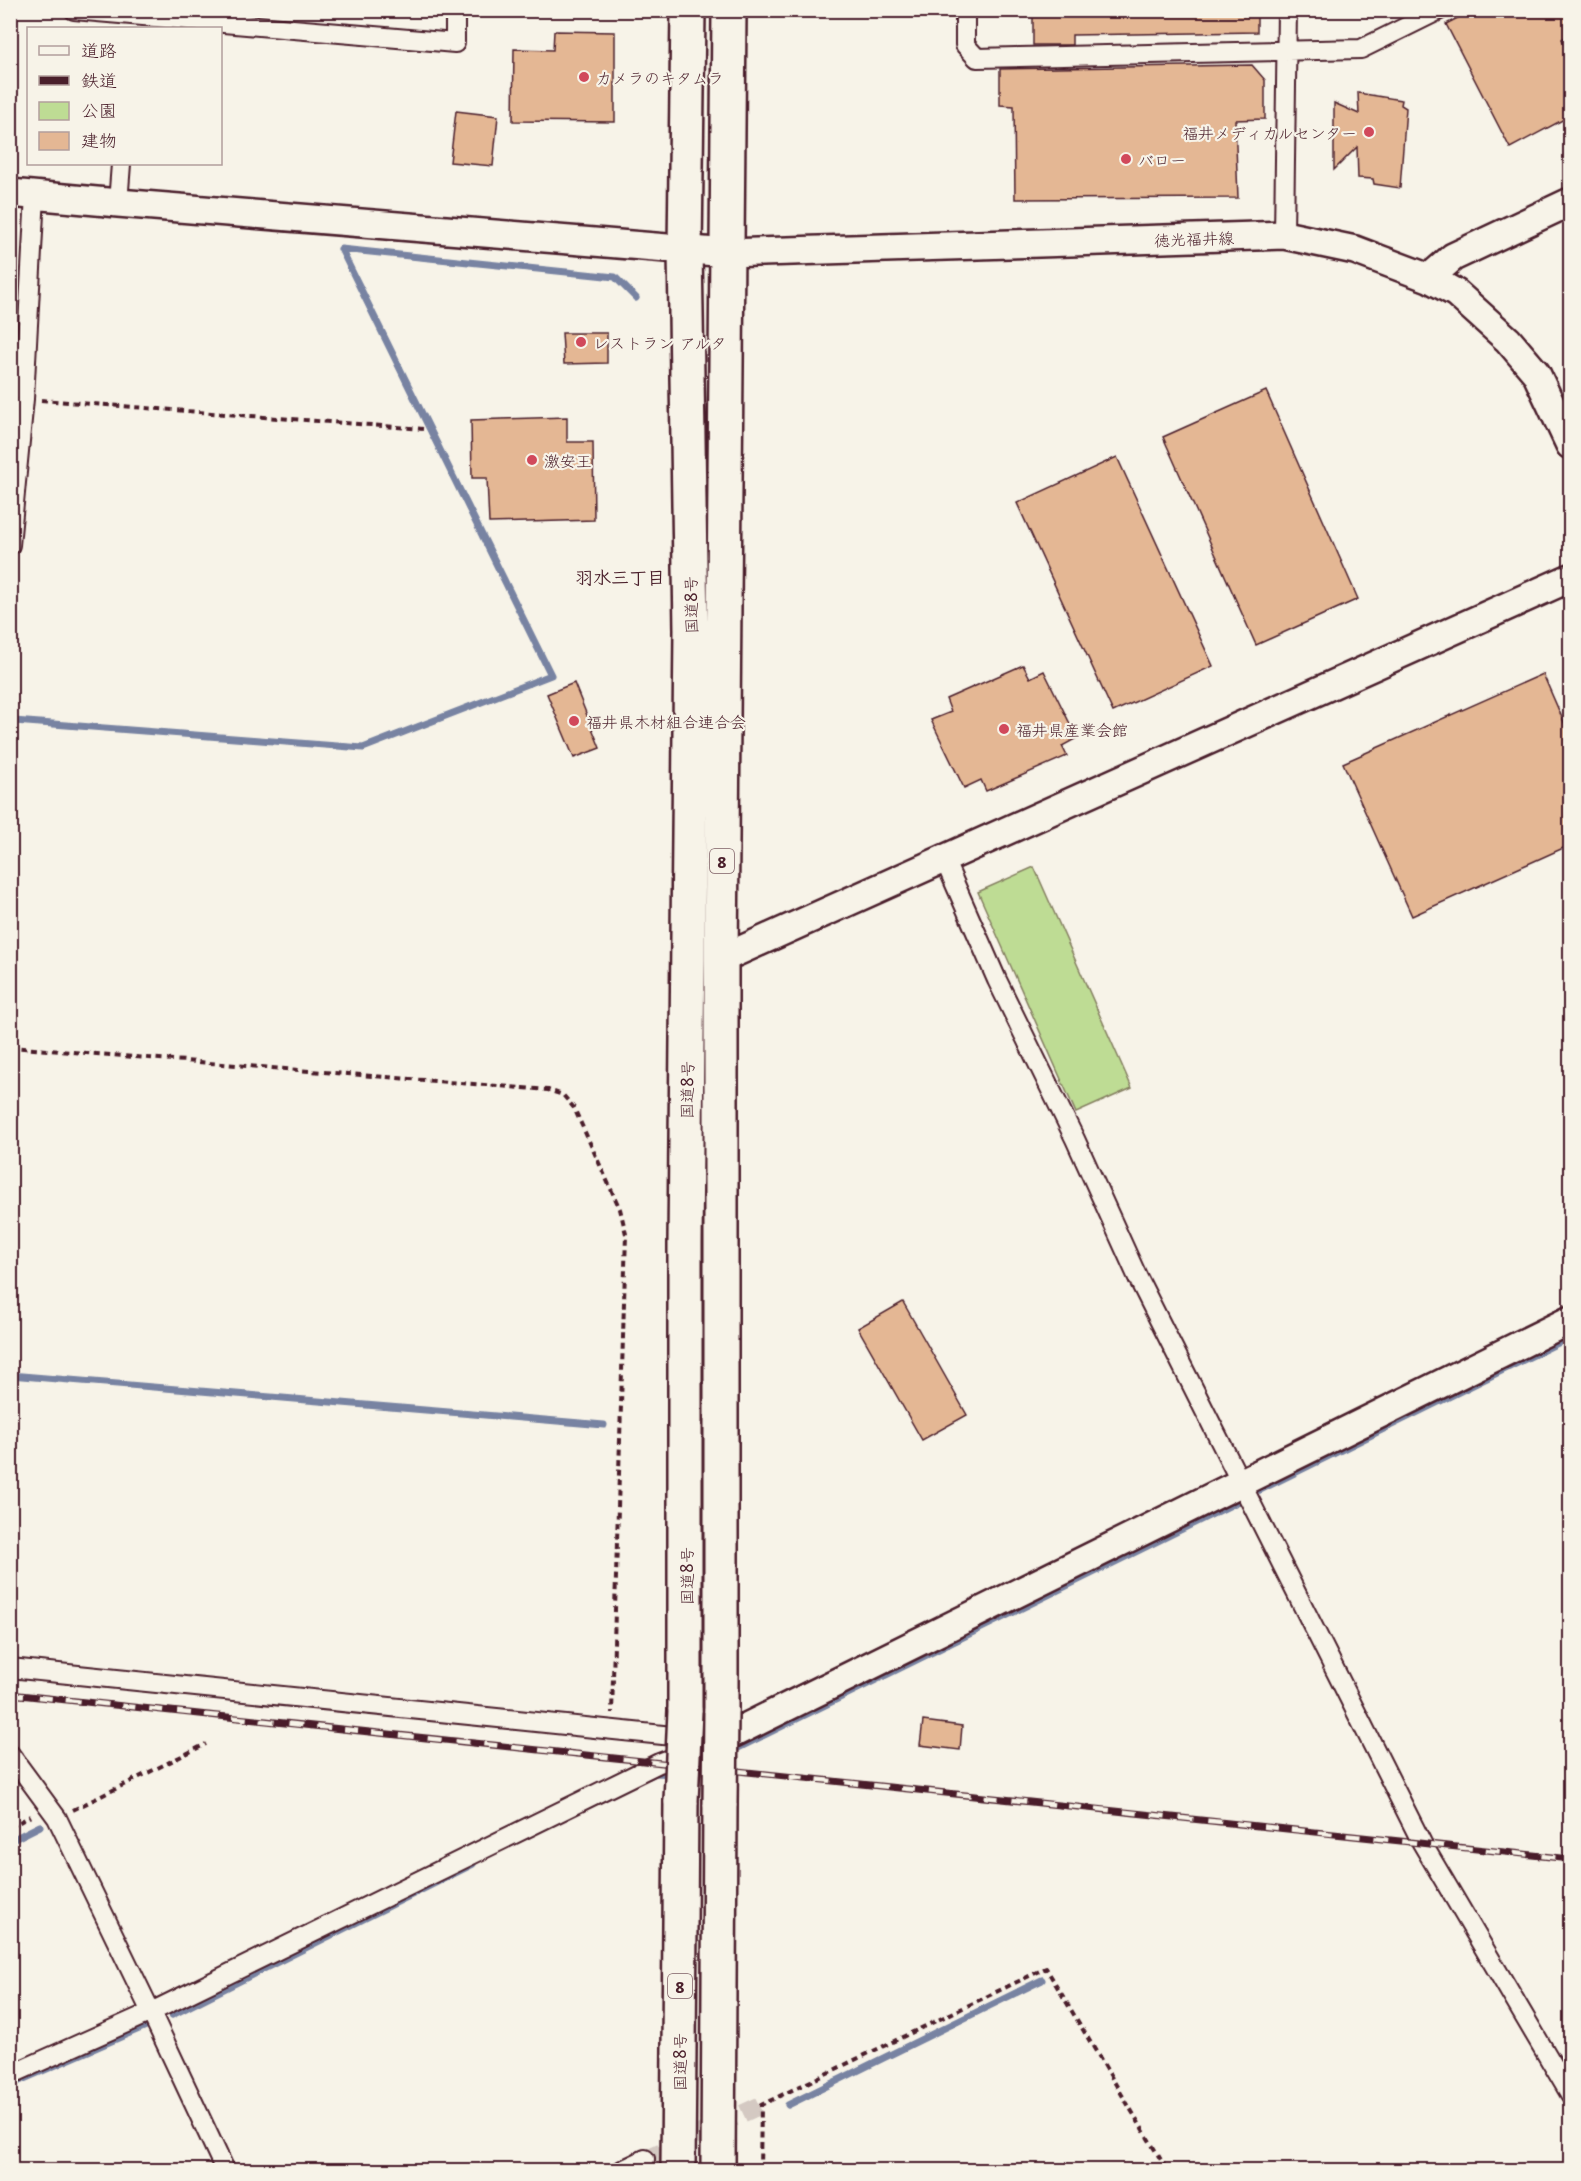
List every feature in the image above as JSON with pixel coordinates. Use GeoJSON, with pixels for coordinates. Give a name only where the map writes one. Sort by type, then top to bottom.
{"type":"FeatureCollection","features":[{"type":"Feature","properties":{"kind":"highway","name":"国道8号"},"geometry":{"type":"LineString","coordinates":[[678,2170],[681,1801],[685,1711],[685,1244],[691,630],[685,250],[688,10]]}},
{"type":"Feature","properties":{"kind":"highway","name":"国道8号"},"geometry":{"type":"LineString","coordinates":[[718,2170],[721,959],[729,10]]}},
{"type":"Feature","properties":{"kind":"street"},"geometry":{"type":"LineString","coordinates":[[74,10],[135,18],[455,43],[455,10]]}},
{"type":"Feature","properties":{"kind":"street"},"geometry":{"type":"LineString","coordinates":[[295,29],[296,10]]}},
{"type":"Feature","properties":{"kind":"street"},"geometry":{"type":"LineString","coordinates":[[964,10],[964,45],[977,58],[1361,49],[1440,10]]}},
{"type":"Feature","properties":{"kind":"street"},"geometry":{"type":"LineString","coordinates":[[1284,235],[1287,10]]}},
{"type":"Feature","properties":{"kind":"street"},"geometry":{"type":"LineString","coordinates":[[118,203],[121,165]]}},
{"type":"Feature","properties":{"kind":"street"},"geometry":{"type":"LineString","coordinates":[[10,545],[24,399],[23,194]]}},
{"type":"Feature","properties":{"kind":"street","name":"徳光福井線"},"geometry":{"type":"LineString","coordinates":[[23,194],[728,253],[1284,235],[1355,250],[1430,278],[1456,293],[1508,340],[1536,373],[1570,445]]}},
{"type":"Feature","properties":{"kind":"street"},"geometry":{"type":"LineString","coordinates":[[1430,278],[1453,257],[1570,202]]}},
{"type":"Feature","properties":{"kind":"street"},"geometry":{"type":"LineString","coordinates":[[721,959],[1570,578]]}},
{"type":"Feature","properties":{"kind":"street"},"geometry":{"type":"LineString","coordinates":[[944,859],[997,980],[1075,1139],[1138,1278],[1422,1843],[1570,2094]]}},
{"type":"Feature","properties":{"kind":"street"},"geometry":{"type":"LineString","coordinates":[[10,2075],[151,2012],[659,1763],[720,1726],[1240,1483],[1570,1320]]}},
{"type":"Feature","properties":{"kind":"street"},"geometry":{"type":"LineString","coordinates":[[10,1668],[611,1730],[720,1726]]}},
{"type":"Feature","properties":{"kind":"street"},"geometry":{"type":"LineString","coordinates":[[10,1754],[57,1818],[225,2170]]}},
{"type":"Feature","properties":{"kind":"street"},"geometry":{"type":"LineString","coordinates":[[622,2170],[645,2159]]}},
{"type":"Feature","properties":{"kind":"path"},"geometry":{"type":"LineString","coordinates":[[24,399],[423,429]]}},
{"type":"Feature","properties":{"kind":"path"},"geometry":{"type":"LineString","coordinates":[[10,1047],[548,1090],[562,1095],[574,1108],[620,1209],[626,1234],[611,1730]]}},
{"type":"Feature","properties":{"kind":"path"},"geometry":{"type":"LineString","coordinates":[[57,1818],[206,1744]]}},
{"type":"Feature","properties":{"kind":"path"},"geometry":{"type":"LineString","coordinates":[[760,2170],[761,2105],[1046,1968],[1167,2170]]}},
{"type":"Feature","properties":{"kind":"green space"},"geometry":{"type":"Polygon","coordinates":[[[1034,867],[1132,1088],[1076,1113],[978,892],[1034,867]]]}},
{"type":"Feature","properties":{"kind":"building"},"geometry":{"type":"Polygon","coordinates":[[[1033,10],[1257,10],[1257,32],[1072,35],[1072,45],[1033,45],[1033,10]]]}},
{"type":"Feature","properties":{"kind":"building"},"geometry":{"type":"Polygon","coordinates":[[[1473,10],[1570,10],[1570,34],[1562,39],[1570,55],[1570,116],[1510,148],[1446,24],[1473,10]]]}},
{"type":"Feature","properties":{"kind":"building","name":"カメラのキタムラ"},"geometry":{"type":"Polygon","coordinates":[[[554,31],[615,32],[615,122],[513,121],[514,49],[553,50],[554,31]]]}},
{"type":"Feature","properties":{"kind":"building","name":"バロー"},"geometry":{"type":"Polygon","coordinates":[[[1252,65],[1265,80],[1265,119],[1235,120],[1238,198],[1015,199],[1014,106],[1000,105],[1000,69],[1252,65]]]}},
{"type":"Feature","properties":{"kind":"building","name":"福井メディカルセンター"},"geometry":{"type":"Polygon","coordinates":[[[1358,93],[1402,100],[1401,105],[1406,108],[1400,188],[1374,184],[1373,179],[1358,178],[1357,147],[1334,170],[1334,103],[1359,114],[1358,93]]]}},
{"type":"Feature","properties":{"kind":"building"},"geometry":{"type":"Polygon","coordinates":[[[456,111],[498,116],[493,166],[450,162],[456,111]]]}},
{"type":"Feature","properties":{"kind":"building"},"geometry":{"type":"Polygon","coordinates":[[[562,333],[607,333],[607,363],[564,364],[562,333]]]}},
{"type":"Feature","properties":{"kind":"building"},"geometry":{"type":"Polygon","coordinates":[[[1266,391],[1358,599],[1256,645],[1163,437],[1266,391]]]}},
{"type":"Feature","properties":{"kind":"building","name":"激安王"},"geometry":{"type":"Polygon","coordinates":[[[567,417],[567,442],[593,442],[594,520],[489,523],[487,478],[472,478],[471,420],[567,417]]]}},
{"type":"Feature","properties":{"kind":"building"},"geometry":{"type":"Polygon","coordinates":[[[1117,457],[1213,666],[1113,712],[1017,503],[1117,457]]]}},
{"type":"Feature","properties":{"kind":"building","name":"福井県産業会館"},"geometry":{"type":"Polygon","coordinates":[[[1023,665],[1030,678],[1044,671],[1077,738],[1062,746],[1067,756],[986,791],[981,780],[964,788],[931,720],[951,712],[946,699],[1023,665]]]}},
{"type":"Feature","properties":{"kind":"building"},"geometry":{"type":"Polygon","coordinates":[[[1543,674],[1570,736],[1570,845],[1412,916],[1343,763],[1543,674]]]}},
{"type":"Feature","properties":{"kind":"building","name":"福井県木材組合連合会"},"geometry":{"type":"Polygon","coordinates":[[[574,683],[600,748],[574,758],[547,694],[574,683]]]}},
{"type":"Feature","properties":{"kind":"building"},"geometry":{"type":"Polygon","coordinates":[[[903,1302],[967,1415],[922,1440],[858,1328],[903,1302]]]}},
{"type":"Feature","properties":{"kind":"building"},"geometry":{"type":"Polygon","coordinates":[[[923,1721],[962,1726],[960,1750],[920,1745],[923,1721]]]}},
{"type":"Feature","properties":{"kind":"waterway"},"geometry":{"type":"LineString","coordinates":[[14,721],[363,748],[551,675],[341,249],[615,277],[636,298]]}},
{"type":"Feature","properties":{"kind":"waterway"},"geometry":{"type":"LineString","coordinates":[[1260,1490],[1570,1337]]}},
{"type":"Feature","properties":{"kind":"waterway"},"geometry":{"type":"LineString","coordinates":[[10,1375],[604,1425]]}},
{"type":"Feature","properties":{"kind":"waterway"},"geometry":{"type":"LineString","coordinates":[[730,1752],[1239,1501]]}},
{"type":"Feature","properties":{"kind":"waterway"},"geometry":{"type":"LineString","coordinates":[[649,1776],[655,1773],[674,1774]]}},
{"type":"Feature","properties":{"kind":"waterway"},"geometry":{"type":"LineString","coordinates":[[10,1841],[40,1826]]}},
{"type":"Feature","properties":{"kind":"waterway"},"geometry":{"type":"LineString","coordinates":[[172,2015],[473,1864]]}},
{"type":"Feature","properties":{"kind":"waterway"},"geometry":{"type":"LineString","coordinates":[[788,2105],[1042,1980]]}},
{"type":"Feature","properties":{"kind":"waterway"},"geometry":{"type":"LineString","coordinates":[[10,2085],[146,2026]]}},
{"type":"Feature","properties":{"kind":"tunnel"},"geometry":{"type":"LineString","coordinates":[[645,2159],[761,2105]]}},
{"type":"Feature","properties":{"kind":"railway"},"geometry":{"type":"LineString","coordinates":[[10,1694],[1570,1859]]}},
{"type":"Feature","properties":{"kind":"place","name":"カメラのキタムラ"},"geometry":{"type":"Point","coordinates":[584,77]}},
{"type":"Feature","properties":{"kind":"place","name":"福井メディカルセンター"},"geometry":{"type":"Point","coordinates":[1369,132]}},
{"type":"Feature","properties":{"kind":"place","name":"バロー"},"geometry":{"type":"Point","coordinates":[1126,159]}},
{"type":"Feature","properties":{"kind":"place","name":"レストラン アルタ"},"geometry":{"type":"Point","coordinates":[581,342]}},
{"type":"Feature","properties":{"kind":"place","name":"激安王"},"geometry":{"type":"Point","coordinates":[532,460]}},
{"type":"Feature","properties":{"kind":"place","name":"福井県木材組合連合会"},"geometry":{"type":"Point","coordinates":[574,721]}},
{"type":"Feature","properties":{"kind":"place","name":"福井県産業会館"},"geometry":{"type":"Point","coordinates":[1004,729]}},
{"type":"Feature","properties":{"kind":"district","name":"羽水三丁目"},"geometry":{"type":"Point","coordinates":[620,576]}}]}
